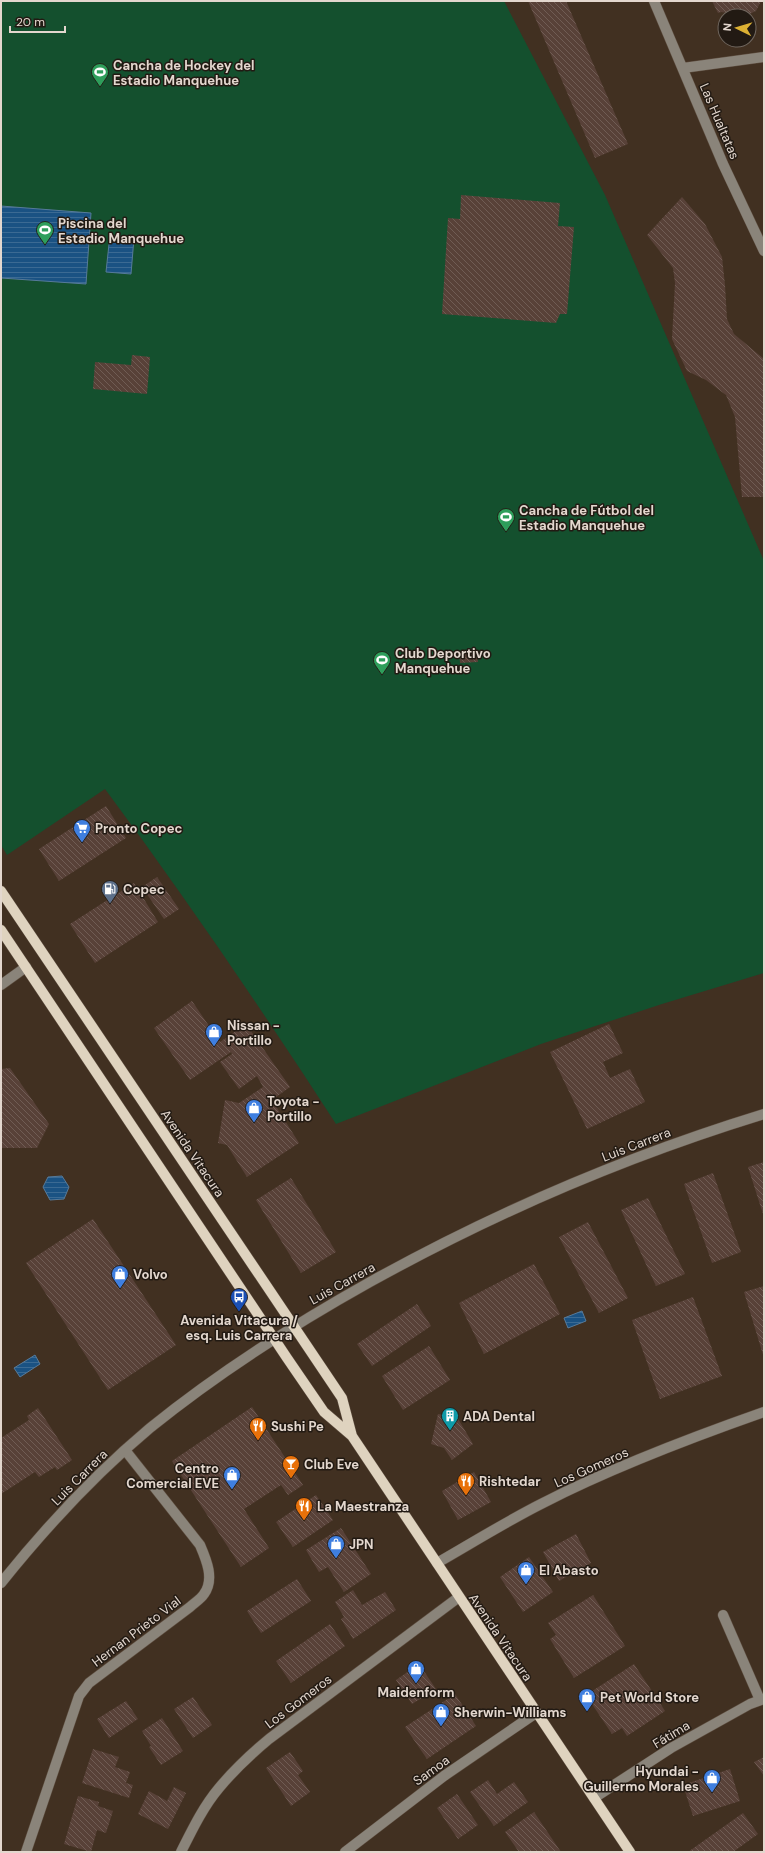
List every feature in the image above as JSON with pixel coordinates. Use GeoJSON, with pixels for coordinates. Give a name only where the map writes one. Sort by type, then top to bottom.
{"type":"FeatureCollection","features":[{"type":"Feature","properties":{"kind":"main road","name":"Avenida Vitacura"},"geometry":{"type":"LineString","coordinates":[[1,891],[342,1398],[352,1436]]}},
{"type":"Feature","properties":{"kind":"main road","name":"Avenida Vitacura"},"geometry":{"type":"LineString","coordinates":[[1,930],[274,1340],[324,1412],[352,1436],[630,1852]]}},
{"type":"Feature","properties":{"kind":"street","name":"Las Hualtatas"},"geometry":{"type":"LineString","coordinates":[[654,1],[723,164],[761,235],[764,250]]}},
{"type":"Feature","properties":{"kind":"street"},"geometry":{"type":"LineString","coordinates":[[683,68],[764,57]]}},
{"type":"Feature","properties":{"kind":"street"},"geometry":{"type":"LineString","coordinates":[[1,985],[26,967]]}},
{"type":"Feature","properties":{"kind":"street","name":"Luis Carrera"},"geometry":{"type":"LineString","coordinates":[[1,1583],[37,1539],[125,1450],[182,1404],[294,1326],[388,1272],[469,1230],[516,1208],[636,1157],[764,1114]]}},
{"type":"Feature","properties":{"kind":"street","name":"Los Gomeros"},"geometry":{"type":"LineString","coordinates":[[437,1563],[543,1503],[628,1464],[764,1412]]}},
{"type":"Feature","properties":{"kind":"street","name":"Hernan Prieto Vial"},"geometry":{"type":"LineString","coordinates":[[26,1852],[80,1696],[89,1683],[205,1593],[209,1579],[207,1563],[200,1545],[125,1450]]}},
{"type":"Feature","properties":{"kind":"street","name":"Los Gomeros"},"geometry":{"type":"LineString","coordinates":[[181,1852],[203,1810],[218,1789],[241,1764],[269,1739],[459,1597]]}},
{"type":"Feature","properties":{"kind":"street"},"geometry":{"type":"LineString","coordinates":[[723,1616],[762,1700]]}},
{"type":"Feature","properties":{"kind":"street","name":"Fátima"},"geometry":{"type":"LineString","coordinates":[[594,1798],[671,1748],[762,1700]]}},
{"type":"Feature","properties":{"kind":"street","name":"Samoa"},"geometry":{"type":"LineString","coordinates":[[345,1852],[444,1776],[536,1713]]}},
{"type":"Feature","properties":{"kind":"green space","name":"Club Deportivo Manquehue"},"geometry":{"type":"Polygon","coordinates":[[[1,1],[504,1],[605,195],[764,561],[764,973],[662,1004],[541,1044],[336,1124],[223,955],[165,871],[105,789],[7,855],[1,845],[1,1]]]}},
{"type":"Feature","properties":{"kind":"water","name":"Piscina del Estadio Manquehue"},"geometry":{"type":"Polygon","coordinates":[[[1,206],[91,213],[86,284],[1,278],[1,206]]]}},
{"type":"Feature","properties":{"kind":"water"},"geometry":{"type":"Polygon","coordinates":[[[110,235],[134,238],[131,274],[106,272],[110,235]]]}},
{"type":"Feature","properties":{"kind":"water"},"geometry":{"type":"Polygon","coordinates":[[[62,1176],[69,1187],[64,1199],[50,1200],[43,1187],[48,1177],[62,1176]]]}},
{"type":"Feature","properties":{"kind":"water"},"geometry":{"type":"Polygon","coordinates":[[[582,1311],[586,1321],[568,1328],[564,1318],[582,1311]]]}},
{"type":"Feature","properties":{"kind":"water"},"geometry":{"type":"Polygon","coordinates":[[[35,1355],[40,1364],[20,1377],[14,1368],[35,1355]]]}},
{"type":"Feature","properties":{"kind":"building"},"geometry":{"type":"Polygon","coordinates":[[[528,1],[566,1],[628,144],[595,158],[528,1]]]}},
{"type":"Feature","properties":{"kind":"building"},"geometry":{"type":"Polygon","coordinates":[[[712,1],[761,1],[757,9],[717,8],[717,11],[712,1]]]}},
{"type":"Feature","properties":{"kind":"building"},"geometry":{"type":"Polygon","coordinates":[[[461,195],[560,203],[558,226],[574,227],[567,314],[560,314],[556,323],[442,314],[448,218],[460,219],[461,195]]]}},
{"type":"Feature","properties":{"kind":"building"},"geometry":{"type":"Polygon","coordinates":[[[682,197],[705,224],[722,257],[727,319],[734,334],[764,359],[764,497],[742,497],[735,417],[726,395],[706,380],[687,371],[672,339],[675,283],[673,268],[647,235],[682,197]]]}},
{"type":"Feature","properties":{"kind":"building"},"geometry":{"type":"Polygon","coordinates":[[[132,355],[150,357],[147,394],[93,389],[95,362],[131,365],[132,355]]]}},
{"type":"Feature","properties":{"kind":"building"},"geometry":{"type":"Polygon","coordinates":[[[477,651],[478,662],[460,663],[459,652],[477,651]]]}},
{"type":"Feature","properties":{"kind":"building","name":"Pronto Copec"},"geometry":{"type":"Polygon","coordinates":[[[106,806],[126,838],[59,881],[39,849],[106,806]]]}},
{"type":"Feature","properties":{"kind":"building"},"geometry":{"type":"Polygon","coordinates":[[[157,877],[179,909],[164,919],[142,887],[157,877]]]}},
{"type":"Feature","properties":{"kind":"building"},"geometry":{"type":"Polygon","coordinates":[[[134,883],[158,922],[95,963],[70,924],[134,883]]]}},
{"type":"Feature","properties":{"kind":"building"},"geometry":{"type":"Polygon","coordinates":[[[192,1001],[220,1042],[246,1024],[290,1087],[272,1100],[299,1143],[247,1177],[227,1145],[218,1143],[225,1100],[239,1103],[263,1087],[257,1076],[239,1089],[220,1062],[232,1054],[231,1052],[190,1080],[154,1028],[192,1001]]]}},
{"type":"Feature","properties":{"kind":"building"},"geometry":{"type":"Polygon","coordinates":[[[609,1024],[623,1053],[603,1062],[610,1078],[630,1069],[645,1102],[587,1129],[550,1052],[609,1024]]]}},
{"type":"Feature","properties":{"kind":"building"},"geometry":{"type":"Polygon","coordinates":[[[10,1068],[49,1124],[37,1148],[1,1148],[1,1069],[10,1068]]]}},
{"type":"Feature","properties":{"kind":"building"},"geometry":{"type":"Polygon","coordinates":[[[764,1162],[764,1217],[748,1167],[764,1162]]]}},
{"type":"Feature","properties":{"kind":"building"},"geometry":{"type":"Polygon","coordinates":[[[713,1173],[741,1252],[712,1263],[684,1184],[713,1173]]]}},
{"type":"Feature","properties":{"kind":"building"},"geometry":{"type":"Polygon","coordinates":[[[291,1178],[336,1252],[301,1273],[256,1200],[291,1178]]]}},
{"type":"Feature","properties":{"kind":"building"},"geometry":{"type":"Polygon","coordinates":[[[648,1198],[685,1274],[656,1286],[621,1210],[648,1198]]]}},
{"type":"Feature","properties":{"kind":"building"},"geometry":{"type":"Polygon","coordinates":[[[93,1219],[176,1345],[108,1390],[26,1263],[93,1219]]]}},
{"type":"Feature","properties":{"kind":"building"},"geometry":{"type":"Polygon","coordinates":[[[588,1222],[628,1298],[599,1313],[559,1237],[588,1222]]]}},
{"type":"Feature","properties":{"kind":"building"},"geometry":{"type":"Polygon","coordinates":[[[534,1264],[560,1314],[484,1354],[459,1303],[534,1264]]]}},
{"type":"Feature","properties":{"kind":"building"},"geometry":{"type":"Polygon","coordinates":[[[764,1286],[764,1358],[744,1292],[764,1286]]]}},
{"type":"Feature","properties":{"kind":"building"},"geometry":{"type":"Polygon","coordinates":[[[693,1297],[722,1376],[660,1399],[632,1320],[693,1297]]]}},
{"type":"Feature","properties":{"kind":"building"},"geometry":{"type":"Polygon","coordinates":[[[417,1304],[431,1326],[372,1366],[357,1344],[417,1304]]]}},
{"type":"Feature","properties":{"kind":"building"},"geometry":{"type":"Polygon","coordinates":[[[429,1346],[450,1380],[403,1410],[382,1376],[429,1346]]]}},
{"type":"Feature","properties":{"kind":"building","name":"Centro Comercial EVE"},"geometry":{"type":"Polygon","coordinates":[[[252,1407],[303,1485],[288,1495],[281,1485],[244,1509],[269,1548],[241,1567],[172,1461],[252,1407]]]}},
{"type":"Feature","properties":{"kind":"building"},"geometry":{"type":"Polygon","coordinates":[[[38,1408],[72,1460],[57,1470],[55,1467],[39,1477],[35,1472],[1,1494],[1,1438],[29,1420],[27,1416],[38,1408]]]}},
{"type":"Feature","properties":{"kind":"building","name":"ADA Dental"},"geometry":{"type":"Polygon","coordinates":[[[438,1414],[457,1417],[473,1444],[452,1460],[444,1448],[431,1444],[438,1414]]]}},
{"type":"Feature","properties":{"kind":"building","name":"Rishtedar"},"geometry":{"type":"Polygon","coordinates":[[[474,1472],[491,1502],[458,1520],[442,1491],[474,1472]]]}},
{"type":"Feature","properties":{"kind":"building","name":"La Maestranza"},"geometry":{"type":"Polygon","coordinates":[[[316,1495],[333,1520],[293,1547],[276,1522],[316,1495]]]}},
{"type":"Feature","properties":{"kind":"building","name":"JPN"},"geometry":{"type":"Polygon","coordinates":[[[341,1528],[371,1574],[344,1592],[328,1567],[319,1572],[306,1550],[341,1528]]]}},
{"type":"Feature","properties":{"kind":"building"},"geometry":{"type":"Polygon","coordinates":[[[576,1534],[591,1563],[559,1581],[543,1552],[576,1534]]]}},
{"type":"Feature","properties":{"kind":"building","name":"El Abasto"},"geometry":{"type":"Polygon","coordinates":[[[529,1557],[553,1592],[523,1612],[500,1577],[529,1557]]]}},
{"type":"Feature","properties":{"kind":"building"},"geometry":{"type":"Polygon","coordinates":[[[297,1579],[311,1601],[261,1633],[247,1611],[297,1579]]]}},
{"type":"Feature","properties":{"kind":"building"},"geometry":{"type":"Polygon","coordinates":[[[353,1590],[362,1605],[385,1592],[396,1610],[353,1639],[341,1619],[344,1617],[335,1602],[353,1590]]]}},
{"type":"Feature","properties":{"kind":"building"},"geometry":{"type":"Polygon","coordinates":[[[593,1595],[625,1646],[574,1678],[550,1639],[556,1635],[548,1623],[593,1595]]]}},
{"type":"Feature","properties":{"kind":"building"},"geometry":{"type":"Polygon","coordinates":[[[330,1624],[345,1646],[291,1683],[276,1661],[330,1624]]]}},
{"type":"Feature","properties":{"kind":"building","name":"Maidenform"},"geometry":{"type":"Polygon","coordinates":[[[419,1664],[436,1689],[412,1704],[396,1680],[419,1664]]]}},
{"type":"Feature","properties":{"kind":"building"},"geometry":{"type":"Polygon","coordinates":[[[634,1664],[665,1711],[627,1736],[622,1728],[612,1734],[586,1695],[634,1664]]]}},
{"type":"Feature","properties":{"kind":"building","name":"Sherwin-Williams"},"geometry":{"type":"Polygon","coordinates":[[[455,1694],[476,1726],[427,1759],[405,1727],[455,1694]]]}},
{"type":"Feature","properties":{"kind":"building"},"geometry":{"type":"Polygon","coordinates":[[[193,1697],[212,1725],[193,1738],[174,1709],[193,1697]]]}},
{"type":"Feature","properties":{"kind":"building"},"geometry":{"type":"Polygon","coordinates":[[[126,1701],[138,1719],[109,1738],[97,1719],[126,1701]]]}},
{"type":"Feature","properties":{"kind":"building"},"geometry":{"type":"Polygon","coordinates":[[[162,1718],[183,1751],[161,1765],[149,1747],[151,1746],[142,1731],[162,1718]]]}},
{"type":"Feature","properties":{"kind":"building"},"geometry":{"type":"Polygon","coordinates":[[[93,1749],[119,1757],[115,1767],[130,1772],[126,1783],[133,1785],[129,1798],[82,1783],[93,1749]]]}},
{"type":"Feature","properties":{"kind":"building"},"geometry":{"type":"Polygon","coordinates":[[[290,1752],[303,1771],[298,1775],[310,1792],[291,1806],[266,1768],[290,1752]]]}},
{"type":"Feature","properties":{"kind":"building"},"geometry":{"type":"Polygon","coordinates":[[[764,1757],[764,1776],[754,1762],[764,1757]]]}},
{"type":"Feature","properties":{"kind":"building","name":"Hyundai - Guillermo Morales"},"geometry":{"type":"Polygon","coordinates":[[[730,1769],[740,1801],[693,1816],[683,1785],[730,1769]]]}},
{"type":"Feature","properties":{"kind":"building"},"geometry":{"type":"Polygon","coordinates":[[[488,1780],[497,1794],[514,1782],[528,1802],[494,1826],[470,1792],[488,1780]]]}},
{"type":"Feature","properties":{"kind":"building"},"geometry":{"type":"Polygon","coordinates":[[[174,1787],[186,1793],[168,1829],[138,1814],[149,1791],[167,1801],[174,1787]]]}},
{"type":"Feature","properties":{"kind":"building"},"geometry":{"type":"Polygon","coordinates":[[[457,1794],[478,1825],[458,1839],[437,1808],[457,1794]]]}},
{"type":"Feature","properties":{"kind":"building"},"geometry":{"type":"Polygon","coordinates":[[[78,1796],[99,1802],[98,1806],[113,1811],[106,1833],[97,1830],[91,1852],[64,1844],[78,1796]]]}},
{"type":"Feature","properties":{"kind":"building"},"geometry":{"type":"Polygon","coordinates":[[[534,1812],[561,1852],[519,1852],[505,1832],[534,1812]]]}},
{"type":"Feature","properties":{"kind":"building"},"geometry":{"type":"Polygon","coordinates":[[[743,1813],[758,1834],[733,1852],[688,1852],[743,1813]]]}},
{"type":"Feature","properties":{"kind":"place","name":"Cancha de Hockey del Estadio Manquehue"},"geometry":{"type":"Point","coordinates":[100,87]}},
{"type":"Feature","properties":{"kind":"place","name":"Piscina del Estadio Manquehue"},"geometry":{"type":"Point","coordinates":[45,245]}},
{"type":"Feature","properties":{"kind":"place","name":"Cancha de Fútbol del Estadio Manquehue"},"geometry":{"type":"Point","coordinates":[506,532]}},
{"type":"Feature","properties":{"kind":"place","name":"Club Deportivo Manquehue"},"geometry":{"type":"Point","coordinates":[382,675]}},
{"type":"Feature","properties":{"kind":"place","name":"Pronto Copec"},"geometry":{"type":"Point","coordinates":[82,843]}},
{"type":"Feature","properties":{"kind":"place","name":"Copec"},"geometry":{"type":"Point","coordinates":[110,904]}},
{"type":"Feature","properties":{"kind":"place","name":"Nissan - Portillo"},"geometry":{"type":"Point","coordinates":[214,1047]}},
{"type":"Feature","properties":{"kind":"place","name":"Toyota - Portillo"},"geometry":{"type":"Point","coordinates":[254,1123]}},
{"type":"Feature","properties":{"kind":"place","name":"Volvo"},"geometry":{"type":"Point","coordinates":[120,1289]}},
{"type":"Feature","properties":{"kind":"place","name":"Avenida Vitacura / esq. Luis Carrera"},"geometry":{"type":"Point","coordinates":[239,1312]}},
{"type":"Feature","properties":{"kind":"place","name":"ADA Dental"},"geometry":{"type":"Point","coordinates":[450,1431]}},
{"type":"Feature","properties":{"kind":"place","name":"Sushi Pe"},"geometry":{"type":"Point","coordinates":[258,1441]}},
{"type":"Feature","properties":{"kind":"place","name":"Club Eve"},"geometry":{"type":"Point","coordinates":[291,1479]}},
{"type":"Feature","properties":{"kind":"place","name":"Centro Comercial EVE"},"geometry":{"type":"Point","coordinates":[232,1490]}},
{"type":"Feature","properties":{"kind":"place","name":"Rishtedar"},"geometry":{"type":"Point","coordinates":[466,1496]}},
{"type":"Feature","properties":{"kind":"place","name":"La Maestranza"},"geometry":{"type":"Point","coordinates":[304,1521]}},
{"type":"Feature","properties":{"kind":"place","name":"JPN"},"geometry":{"type":"Point","coordinates":[336,1559]}},
{"type":"Feature","properties":{"kind":"place","name":"El Abasto"},"geometry":{"type":"Point","coordinates":[526,1585]}},
{"type":"Feature","properties":{"kind":"place","name":"Maidenform"},"geometry":{"type":"Point","coordinates":[416,1684]}},
{"type":"Feature","properties":{"kind":"place","name":"Pet World Store"},"geometry":{"type":"Point","coordinates":[587,1712]}},
{"type":"Feature","properties":{"kind":"place","name":"Sherwin-Williams"},"geometry":{"type":"Point","coordinates":[441,1727]}},
{"type":"Feature","properties":{"kind":"place","name":"Hyundai - Guillermo Morales"},"geometry":{"type":"Point","coordinates":[712,1793]}}]}
